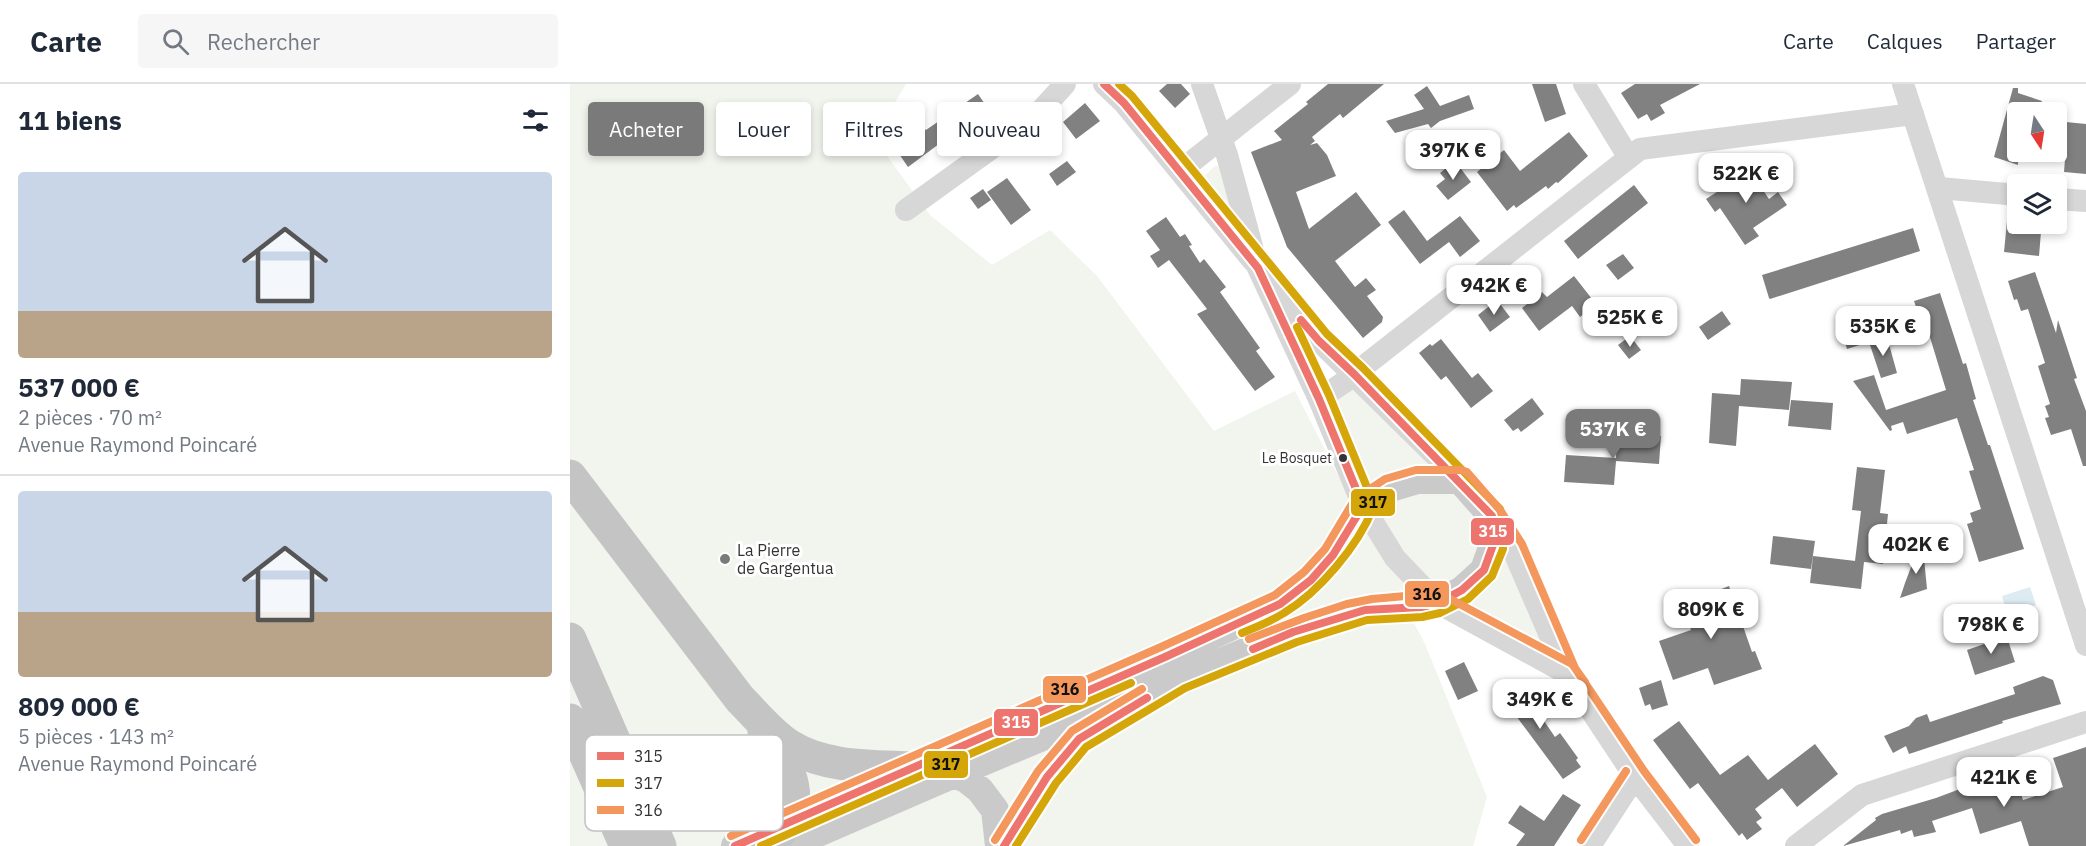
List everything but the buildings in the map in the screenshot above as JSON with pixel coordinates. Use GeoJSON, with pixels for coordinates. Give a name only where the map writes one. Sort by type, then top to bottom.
{"type":"FeatureCollection","features":[{"type":"Feature","properties":{"kind":"highway"},"geometry":{"type":"LineString","coordinates":[[570,476],[766,735]]}},
{"type":"Feature","properties":{"kind":"highway"},"geometry":{"type":"LineString","coordinates":[[570,639],[606,735]]}},
{"type":"Feature","properties":{"kind":"highway"},"geometry":{"type":"LineString","coordinates":[[740,699],[776,735]]}},
{"type":"Feature","properties":{"kind":"highway"},"geometry":{"type":"LineString","coordinates":[[570,720],[585,744]]}},
{"type":"Feature","properties":{"kind":"highway"},"geometry":{"type":"LineString","coordinates":[[783,740],[792,747],[823,759],[852,765],[912,768]]}},
{"type":"Feature","properties":{"kind":"highway"},"geometry":{"type":"LineString","coordinates":[[781,838],[793,806],[794,792],[791,777],[783,759]]}},
{"type":"Feature","properties":{"kind":"main road"},"geometry":{"type":"LineString","coordinates":[[735,846],[781,838],[954,774],[1293,632],[1365,610],[1421,607],[1438,603],[1462,590],[1484,570],[1493,545],[1492,516],[1460,480],[1417,480],[1390,488],[1363,506],[1334,555],[1311,580],[1280,604],[912,768],[781,838]]}},
{"type":"Feature","properties":{"kind":"main road"},"geometry":{"type":"LineString","coordinates":[[1004,846],[1047,777],[1079,739],[1180,679]]}},
{"type":"Feature","properties":{"kind":"main road"},"geometry":{"type":"LineString","coordinates":[[912,768],[954,774],[966,779],[980,790],[995,810],[999,846]]}},
{"type":"Feature","properties":{"kind":"street"},"geometry":{"type":"LineString","coordinates":[[906,210],[1035,117],[1065,84]]}},
{"type":"Feature","properties":{"kind":"street"},"geometry":{"type":"LineString","coordinates":[[1104,84],[1124,104],[1319,341],[1460,480]]}},
{"type":"Feature","properties":{"kind":"street"},"geometry":{"type":"LineString","coordinates":[[1202,84],[1227,155],[1258,268],[1319,399],[1363,506],[1395,558],[1438,603],[1566,673]]}},
{"type":"Feature","properties":{"kind":"street"},"geometry":{"type":"LineString","coordinates":[[1180,171],[1290,84]]}},
{"type":"Feature","properties":{"kind":"street"},"geometry":{"type":"LineString","coordinates":[[1584,84],[1629,158]]}},
{"type":"Feature","properties":{"kind":"street"},"geometry":{"type":"LineString","coordinates":[[1904,84],[2086,645]]}},
{"type":"Feature","properties":{"kind":"street"},"geometry":{"type":"LineString","coordinates":[[1319,399],[1356,375],[1363,367],[1640,149],[1913,114]]}},
{"type":"Feature","properties":{"kind":"street"},"geometry":{"type":"LineString","coordinates":[[1939,188],[2007,194]]}},
{"type":"Feature","properties":{"kind":"street"},"geometry":{"type":"LineString","coordinates":[[2067,200],[2086,201]]}},
{"type":"Feature","properties":{"kind":"street"},"geometry":{"type":"LineString","coordinates":[[1492,516],[1513,550],[1566,673],[1635,777],[1688,846]]}},
{"type":"Feature","properties":{"kind":"street"},"geometry":{"type":"LineString","coordinates":[[1796,846],[1862,795],[2086,722]]}},
{"type":"Feature","properties":{"kind":"street"},"geometry":{"type":"LineString","coordinates":[[1590,846],[1635,777]]}},
{"type":"Feature","properties":{"kind":"shaded area"},"geometry":{"type":"Polygon","coordinates":[[[570,84],[906,84],[895,102],[823,102],[823,156],[887,156],[930,215],[992,265],[1050,230],[1097,276],[1214,431],[1295,391],[1366,530],[1412,590],[1409,594],[1400,596],[1425,644],[1487,797],[1473,846],[570,846],[570,84]]]}},
{"type":"Feature","properties":{"kind":"shaded area"},"geometry":{"type":"Polygon","coordinates":[[[1215,166],[1221,167],[1236,226],[1200,180],[1215,166]]]}},
{"type":"Feature","properties":{"kind":"shaded area"},"geometry":{"type":"Polygon","coordinates":[[[1352,386],[1432,467],[1374,485],[1363,481],[1330,401],[1352,386]]]}},
{"type":"Feature","properties":{"kind":"shaded area"},"geometry":{"type":"Polygon","coordinates":[[[1456,493],[1479,517],[1481,554],[1441,590],[1414,568],[1378,511],[1401,494],[1456,493]]]}},
{"type":"Feature","properties":{"kind":"shaded area"},"geometry":{"type":"Polygon","coordinates":[[[1498,556],[1506,557],[1550,652],[1462,606],[1498,556]]]}},
{"type":"Feature","properties":{"kind":"shaded area"},"geometry":{"type":"Polygon","coordinates":[[[2030,587],[2036,605],[2007,614],[2002,596],[2030,587]]]}},
{"type":"Feature","properties":{"kind":"transit line","name":"315"},"geometry":{"type":"LineString","coordinates":[[783,825],[1280,604],[1311,580],[1333,555],[1363,506],[1319,399],[1258,268],[1124,103],[1104,84]]}},
{"type":"Feature","properties":{"kind":"transit line","name":"317"},"geometry":{"type":"LineString","coordinates":[[1016,846],[1056,783],[1086,747],[1185,688],[1297,642],[1367,620],[1422,617],[1440,613],[1468,599],[1492,576],[1503,549],[1500,509],[1327,334],[1132,96],[1119,84]]}},
{"type":"Feature","properties":{"kind":"transit line","name":"315"},"geometry":{"type":"LineString","coordinates":[[1253,649],[1293,632],[1365,610],[1421,607],[1438,603],[1462,590],[1484,570],[1493,545],[1492,516],[1301,320]]}},
{"type":"Feature","properties":{"kind":"transit line","name":"317"},"geometry":{"type":"LineString","coordinates":[[1242,633],[1279,616],[1324,581],[1358,537],[1373,508],[1373,502],[1329,395],[1297,327]]}},
{"type":"Feature","properties":{"kind":"transit line","name":"316"},"geometry":{"type":"LineString","coordinates":[[783,813],[1275,595],[1304,572],[1325,549],[1355,499],[1385,479],[1416,470],[1461,470],[1467,472],[1500,510],[1522,544],[1575,668],[1644,771],[1696,840]]}},
{"type":"Feature","properties":{"kind":"transit line","name":"316"},"geometry":{"type":"LineString","coordinates":[[1249,639],[1347,604],[1372,599],[1439,593],[1572,664],[1585,682]]}},
{"type":"Feature","properties":{"kind":"transit line","name":"317"},"geometry":{"type":"LineString","coordinates":[[761,846],[1131,683]]}},
{"type":"Feature","properties":{"kind":"transit line","name":"316"},"geometry":{"type":"LineString","coordinates":[[995,840],[1038,771],[1072,731],[1142,689]]}},
{"type":"Feature","properties":{"kind":"transit line","name":"315"},"geometry":{"type":"LineString","coordinates":[[1004,846],[1047,777],[1079,739],[1147,698]]}},
{"type":"Feature","properties":{"kind":"transit line","name":"316"},"geometry":{"type":"LineString","coordinates":[[1581,840],[1626,771]]}},
{"type":"Feature","properties":{"kind":"transit line","name":"316"},"geometry":{"type":"LineString","coordinates":[[731,836],[742,831]]}},
{"type":"Feature","properties":{"kind":"transit line","name":"315"},"geometry":{"type":"LineString","coordinates":[[735,846],[769,831]]}},
{"type":"Feature","properties":{"kind":"place","name":"Le Bosquet"},"geometry":{"type":"Point","coordinates":[1343,458]}},
{"type":"Feature","properties":{"kind":"place","name":"La Pierre de Gargentua"},"geometry":{"type":"Point","coordinates":[725,559]}}]}
